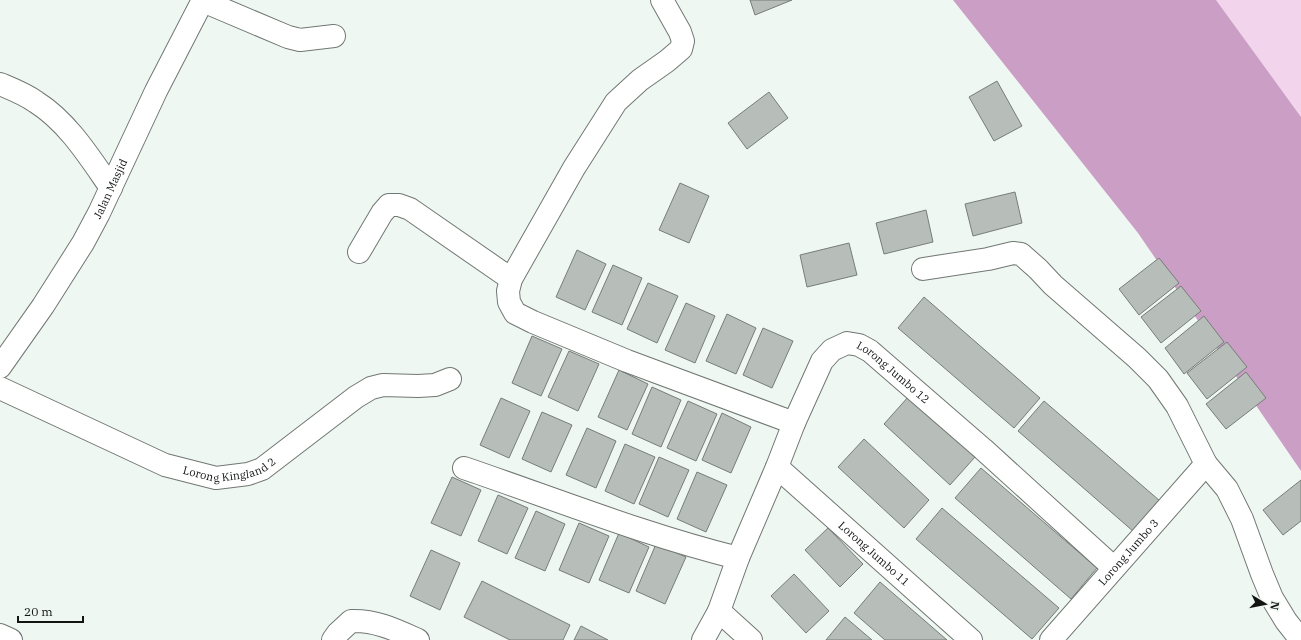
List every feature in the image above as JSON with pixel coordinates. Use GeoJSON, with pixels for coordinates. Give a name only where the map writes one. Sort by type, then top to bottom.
{"type":"FeatureCollection","features":[{"type":"Feature","properties":{"kind":"street"},"geometry":{"type":"LineString","coordinates":[[662,0],[682,36],[683,41],[680,49],[667,62],[640,80],[616,102],[574,168],[512,279],[508,291],[509,302],[515,313],[533,322],[627,361],[794,424]]}},
{"type":"Feature","properties":{"kind":"street"},"geometry":{"type":"LineString","coordinates":[[203,1],[288,37],[300,40],[334,36]]}},
{"type":"Feature","properties":{"kind":"street","name":"Jalan Masjid"},"geometry":{"type":"LineString","coordinates":[[0,367],[43,306],[83,243],[99,213],[156,91],[203,1]]}},
{"type":"Feature","properties":{"kind":"street"},"geometry":{"type":"LineString","coordinates":[[0,84],[36,101],[51,112],[68,130],[111,188]]}},
{"type":"Feature","properties":{"kind":"street"},"geometry":{"type":"LineString","coordinates":[[359,252],[382,213],[389,205],[399,205],[410,209],[512,279]]}},
{"type":"Feature","properties":{"kind":"street"},"geometry":{"type":"LineString","coordinates":[[923,270],[988,259],[1013,253],[1021,254],[1053,285],[1137,358],[1158,379],[1177,406],[1206,464],[1227,489],[1242,519],[1272,598],[1286,621],[1301,640]]}},
{"type":"Feature","properties":{"kind":"street","name":"Lorong Jumbo 12"},"geometry":{"type":"LineString","coordinates":[[703,640],[719,611],[738,558],[822,361],[832,350],[847,343],[859,345],[870,351],[983,449],[1114,568]]}},
{"type":"Feature","properties":{"kind":"street","name":"Lorong Kingland 2"},"geometry":{"type":"LineString","coordinates":[[0,388],[165,465],[216,478],[248,474],[262,469],[356,397],[371,388],[383,385],[435,385],[450,379]]}},
{"type":"Feature","properties":{"kind":"street","name":"Lorong Jumbo 3"},"geometry":{"type":"LineString","coordinates":[[1051,640],[1206,464]]}},
{"type":"Feature","properties":{"kind":"street","name":"Lorong Jumbo 11"},"geometry":{"type":"LineString","coordinates":[[777,466],[971,640]]}},
{"type":"Feature","properties":{"kind":"street"},"geometry":{"type":"LineString","coordinates":[[464,468],[654,534],[738,558]]}},
{"type":"Feature","properties":{"kind":"street"},"geometry":{"type":"LineString","coordinates":[[719,611],[751,640]]}},
{"type":"Feature","properties":{"kind":"street"},"geometry":{"type":"LineString","coordinates":[[333,640],[351,621],[362,620],[394,629],[418,640]]}},
{"type":"Feature","properties":{"kind":"street"},"geometry":{"type":"LineString","coordinates":[[0,635],[11,640]]}},
{"type":"Feature","properties":{"kind":"shaded area"},"geometry":{"type":"Polygon","coordinates":[[[953,0],[1216,0],[1301,117],[1301,471],[1138,233],[953,0]]]}},
{"type":"Feature","properties":{"kind":"shaded area"},"geometry":{"type":"Polygon","coordinates":[[[1216,0],[1301,0],[1301,117],[1216,0]]]}},
{"type":"Feature","properties":{"kind":"building"},"geometry":{"type":"Polygon","coordinates":[[[750,0],[792,0],[755,15],[750,0]]]}},
{"type":"Feature","properties":{"kind":"building"},"geometry":{"type":"Polygon","coordinates":[[[997,81],[1022,126],[994,141],[969,97],[997,81]]]}},
{"type":"Feature","properties":{"kind":"building"},"geometry":{"type":"Polygon","coordinates":[[[769,92],[788,118],[747,149],[728,123],[769,92]]]}},
{"type":"Feature","properties":{"kind":"building"},"geometry":{"type":"Polygon","coordinates":[[[680,183],[709,196],[689,243],[659,230],[680,183]]]}},
{"type":"Feature","properties":{"kind":"building"},"geometry":{"type":"Polygon","coordinates":[[[1015,192],[1022,223],[973,236],[965,204],[1015,192]]]}},
{"type":"Feature","properties":{"kind":"building"},"geometry":{"type":"Polygon","coordinates":[[[926,210],[933,242],[884,254],[876,223],[926,210]]]}},
{"type":"Feature","properties":{"kind":"building"},"geometry":{"type":"Polygon","coordinates":[[[849,243],[857,275],[807,287],[800,255],[849,243]]]}},
{"type":"Feature","properties":{"kind":"building"},"geometry":{"type":"Polygon","coordinates":[[[577,250],[606,264],[585,310],[556,297],[577,250]]]}},
{"type":"Feature","properties":{"kind":"building"},"geometry":{"type":"Polygon","coordinates":[[[1159,258],[1179,283],[1139,315],[1119,289],[1159,258]]]}},
{"type":"Feature","properties":{"kind":"building"},"geometry":{"type":"Polygon","coordinates":[[[613,265],[642,278],[622,325],[592,312],[613,265]]]}},
{"type":"Feature","properties":{"kind":"building"},"geometry":{"type":"Polygon","coordinates":[[[648,283],[678,296],[657,343],[627,329],[648,283]]]}},
{"type":"Feature","properties":{"kind":"building"},"geometry":{"type":"Polygon","coordinates":[[[1181,286],[1201,311],[1161,343],[1141,317],[1181,286]]]}},
{"type":"Feature","properties":{"kind":"building"},"geometry":{"type":"Polygon","coordinates":[[[924,297],[1040,398],[1014,428],[898,328],[924,297]]]}},
{"type":"Feature","properties":{"kind":"building"},"geometry":{"type":"Polygon","coordinates":[[[686,303],[715,316],[695,363],[665,350],[686,303]]]}},
{"type":"Feature","properties":{"kind":"building"},"geometry":{"type":"Polygon","coordinates":[[[727,314],[756,328],[736,374],[706,361],[727,314]]]}},
{"type":"Feature","properties":{"kind":"building"},"geometry":{"type":"Polygon","coordinates":[[[1204,316],[1224,342],[1184,374],[1165,348],[1204,316]]]}},
{"type":"Feature","properties":{"kind":"building"},"geometry":{"type":"Polygon","coordinates":[[[763,328],[793,341],[772,388],[743,375],[763,328]]]}},
{"type":"Feature","properties":{"kind":"building"},"geometry":{"type":"Polygon","coordinates":[[[532,336],[562,349],[541,396],[512,383],[532,336]]]}},
{"type":"Feature","properties":{"kind":"building"},"geometry":{"type":"Polygon","coordinates":[[[1227,342],[1247,367],[1207,399],[1187,373],[1227,342]]]}},
{"type":"Feature","properties":{"kind":"building"},"geometry":{"type":"Polygon","coordinates":[[[569,351],[599,364],[578,411],[548,397],[569,351]]]}},
{"type":"Feature","properties":{"kind":"building"},"geometry":{"type":"Polygon","coordinates":[[[619,370],[648,384],[627,430],[598,417],[619,370]]]}},
{"type":"Feature","properties":{"kind":"building"},"geometry":{"type":"Polygon","coordinates":[[[1246,372],[1266,398],[1226,429],[1206,404],[1246,372]]]}},
{"type":"Feature","properties":{"kind":"building"},"geometry":{"type":"Polygon","coordinates":[[[652,387],[681,400],[661,447],[632,434],[652,387]]]}},
{"type":"Feature","properties":{"kind":"building"},"geometry":{"type":"Polygon","coordinates":[[[909,396],[975,457],[950,485],[884,424],[909,396]]]}},
{"type":"Feature","properties":{"kind":"building"},"geometry":{"type":"Polygon","coordinates":[[[501,398],[530,411],[509,458],[480,445],[501,398]]]}},
{"type":"Feature","properties":{"kind":"building"},"geometry":{"type":"Polygon","coordinates":[[[688,401],[717,414],[696,461],[667,448],[688,401]]]}},
{"type":"Feature","properties":{"kind":"building"},"geometry":{"type":"Polygon","coordinates":[[[1044,401],[1160,501],[1134,532],[1018,431],[1044,401]]]}},
{"type":"Feature","properties":{"kind":"building"},"geometry":{"type":"Polygon","coordinates":[[[542,412],[572,425],[551,472],[522,459],[542,412]]]}},
{"type":"Feature","properties":{"kind":"building"},"geometry":{"type":"Polygon","coordinates":[[[722,413],[751,427],[731,473],[702,460],[722,413]]]}},
{"type":"Feature","properties":{"kind":"building"},"geometry":{"type":"Polygon","coordinates":[[[587,428],[616,441],[596,488],[566,475],[587,428]]]}},
{"type":"Feature","properties":{"kind":"building"},"geometry":{"type":"Polygon","coordinates":[[[864,439],[929,500],[904,528],[838,467],[864,439]]]}},
{"type":"Feature","properties":{"kind":"building"},"geometry":{"type":"Polygon","coordinates":[[[625,444],[655,457],[634,504],[605,491],[625,444]]]}},
{"type":"Feature","properties":{"kind":"building"},"geometry":{"type":"Polygon","coordinates":[[[659,457],[689,470],[668,517],[639,504],[659,457]]]}},
{"type":"Feature","properties":{"kind":"building"},"geometry":{"type":"Polygon","coordinates":[[[981,468],[1097,568],[1071,599],[955,498],[981,468]]]}},
{"type":"Feature","properties":{"kind":"building"},"geometry":{"type":"Polygon","coordinates":[[[697,472],[727,485],[706,532],[677,519],[697,472]]]}},
{"type":"Feature","properties":{"kind":"building"},"geometry":{"type":"Polygon","coordinates":[[[452,477],[481,490],[461,536],[431,523],[452,477]]]}},
{"type":"Feature","properties":{"kind":"building"},"geometry":{"type":"Polygon","coordinates":[[[1301,480],[1301,521],[1283,535],[1263,510],[1301,480]]]}},
{"type":"Feature","properties":{"kind":"building"},"geometry":{"type":"Polygon","coordinates":[[[498,495],[528,508],[507,554],[478,541],[498,495]]]}},
{"type":"Feature","properties":{"kind":"building"},"geometry":{"type":"Polygon","coordinates":[[[942,508],[1059,608],[1032,639],[916,539],[942,508]]]}},
{"type":"Feature","properties":{"kind":"building"},"geometry":{"type":"Polygon","coordinates":[[[536,511],[565,524],[545,571],[515,558],[536,511]]]}},
{"type":"Feature","properties":{"kind":"building"},"geometry":{"type":"Polygon","coordinates":[[[579,523],[609,536],[589,583],[559,570],[579,523]]]}},
{"type":"Feature","properties":{"kind":"building"},"geometry":{"type":"Polygon","coordinates":[[[828,528],[863,564],[840,587],[805,550],[828,528]]]}},
{"type":"Feature","properties":{"kind":"building"},"geometry":{"type":"Polygon","coordinates":[[[619,533],[649,547],[629,593],[599,580],[619,533]]]}},
{"type":"Feature","properties":{"kind":"building"},"geometry":{"type":"Polygon","coordinates":[[[656,544],[686,557],[665,604],[636,591],[656,544]]]}},
{"type":"Feature","properties":{"kind":"building"},"geometry":{"type":"Polygon","coordinates":[[[431,550],[460,563],[440,610],[410,596],[431,550]]]}},
{"type":"Feature","properties":{"kind":"building"},"geometry":{"type":"Polygon","coordinates":[[[794,574],[829,611],[806,633],[771,596],[794,574]]]}},
{"type":"Feature","properties":{"kind":"building"},"geometry":{"type":"Polygon","coordinates":[[[482,581],[570,625],[563,640],[510,640],[464,617],[482,581]]]}},
{"type":"Feature","properties":{"kind":"building"},"geometry":{"type":"Polygon","coordinates":[[[880,582],[947,640],[885,640],[854,613],[880,582]]]}},
{"type":"Feature","properties":{"kind":"building"},"geometry":{"type":"Polygon","coordinates":[[[845,617],[872,640],[826,640],[845,617]]]}},
{"type":"Feature","properties":{"kind":"building"},"geometry":{"type":"Polygon","coordinates":[[[581,626],[608,640],[574,640],[581,626]]]}}]}
